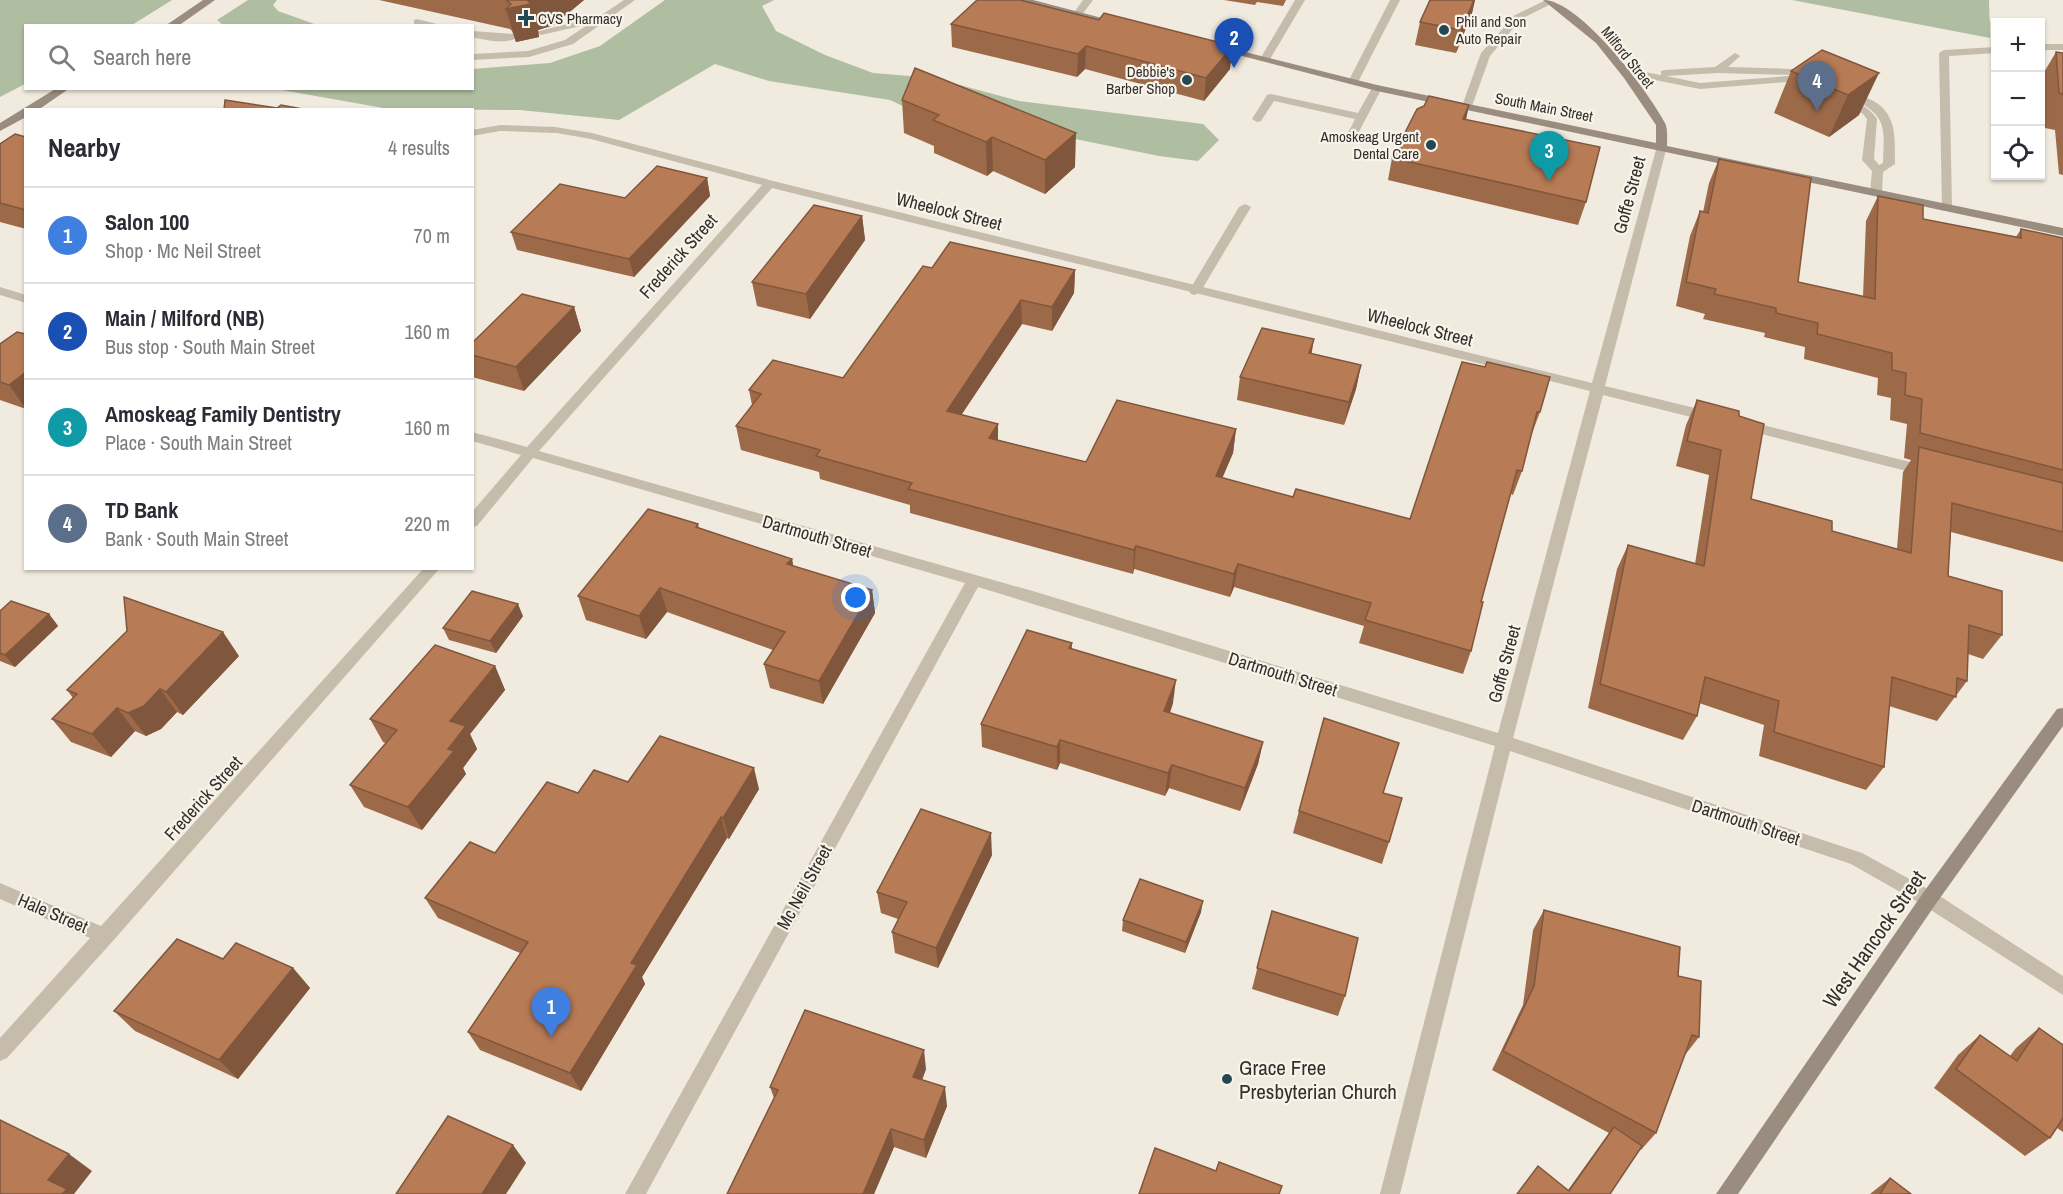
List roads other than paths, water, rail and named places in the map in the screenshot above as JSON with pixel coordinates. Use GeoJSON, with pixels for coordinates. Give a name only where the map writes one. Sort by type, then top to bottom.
{"type":"FeatureCollection","features":[{"type":"Feature","properties":{"kind":"main road"},"geometry":{"type":"LineString","coordinates":[[173,24],[210,0]]}},
{"type":"Feature","properties":{"kind":"main road"},"geometry":{"type":"LineString","coordinates":[[1021,0],[1133,27]]}},
{"type":"Feature","properties":{"kind":"main road","name":"Milford Street"},"geometry":{"type":"LineString","coordinates":[[1549,1],[1600,41],[1628,76],[1661,125],[1662,146]]}},
{"type":"Feature","properties":{"kind":"main road","name":"South Main Street"},"geometry":{"type":"LineString","coordinates":[[1199,43],[1377,88],[2063,232]]}},
{"type":"Feature","properties":{"kind":"main road"},"geometry":{"type":"LineString","coordinates":[[33,108],[62,90]]}},
{"type":"Feature","properties":{"kind":"main road"},"geometry":{"type":"LineString","coordinates":[[0,128],[24,113]]}},
{"type":"Feature","properties":{"kind":"main road","name":"West Hancock Street"},"geometry":{"type":"LineString","coordinates":[[1726,1194],[1929,898],[2063,714]]}},
{"type":"Feature","properties":{"kind":"street"},"geometry":{"type":"LineString","coordinates":[[474,57],[529,54],[568,42],[630,0]]}},
{"type":"Feature","properties":{"kind":"street"},"geometry":{"type":"LineString","coordinates":[[1078,14],[1088,0]]}},
{"type":"Feature","properties":{"kind":"street"},"geometry":{"type":"LineString","coordinates":[[1265,59],[1300,0]]}},
{"type":"Feature","properties":{"kind":"street"},"geometry":{"type":"LineString","coordinates":[[1353,82],[1395,0]]}},
{"type":"Feature","properties":{"kind":"street"},"geometry":{"type":"LineString","coordinates":[[1467,106],[1485,55],[1518,16],[1549,1]]}},
{"type":"Feature","properties":{"kind":"street"},"geometry":{"type":"LineString","coordinates":[[541,32],[577,25],[608,15]]}},
{"type":"Feature","properties":{"kind":"street"},"geometry":{"type":"LineString","coordinates":[[474,34],[513,37]]}},
{"type":"Feature","properties":{"kind":"street"},"geometry":{"type":"LineString","coordinates":[[2045,47],[2063,47]]}},
{"type":"Feature","properties":{"kind":"street"},"geometry":{"type":"LineString","coordinates":[[1946,207],[1944,53],[1991,50]]}},
{"type":"Feature","properties":{"kind":"street"},"geometry":{"type":"LineString","coordinates":[[1718,70],[1735,56]]}},
{"type":"Feature","properties":{"kind":"street"},"geometry":{"type":"LineString","coordinates":[[1628,76],[1718,70],[1784,70],[1798,72],[1818,86],[1788,79],[1700,86],[1645,75]]}},
{"type":"Feature","properties":{"kind":"street"},"geometry":{"type":"LineString","coordinates":[[1349,141],[1377,88]]}},
{"type":"Feature","properties":{"kind":"street"},"geometry":{"type":"LineString","coordinates":[[1838,94],[1871,104],[1885,113],[1889,123],[1889,164],[1878,170],[1868,160],[1872,118],[1867,112],[1838,94]]}},
{"type":"Feature","properties":{"kind":"street"},"geometry":{"type":"LineString","coordinates":[[1257,119],[1271,97],[1362,117]]}},
{"type":"Feature","properties":{"kind":"street"},"geometry":{"type":"LineString","coordinates":[[474,133],[500,128],[555,129],[592,136],[769,184]]}},
{"type":"Feature","properties":{"kind":"street","name":"Goffe Street"},"geometry":{"type":"LineString","coordinates":[[1390,1194],[1504,742],[1662,146]]}},
{"type":"Feature","properties":{"kind":"street"},"geometry":{"type":"LineString","coordinates":[[1876,192],[1878,170]]}},
{"type":"Feature","properties":{"kind":"street","name":"Wheelock Street"},"geometry":{"type":"LineString","coordinates":[[769,184],[1936,473]]}},
{"type":"Feature","properties":{"kind":"street","name":"Frederick Street"},"geometry":{"type":"LineString","coordinates":[[474,520],[529,454],[769,184]]}},
{"type":"Feature","properties":{"kind":"street"},"geometry":{"type":"LineString","coordinates":[[1195,291],[1245,207]]}},
{"type":"Feature","properties":{"kind":"street"},"geometry":{"type":"LineString","coordinates":[[0,291],[24,298]]}},
{"type":"Feature","properties":{"kind":"street","name":"Dartmouth Street"},"geometry":{"type":"LineString","coordinates":[[474,437],[974,580],[1504,742],[1856,858],[1929,898],[2063,986]]}},
{"type":"Feature","properties":{"kind":"street","name":"Frederick Street"},"geometry":{"type":"LineString","coordinates":[[0,1052],[431,570]]}},
{"type":"Feature","properties":{"kind":"street","name":"Mc Neil Street"},"geometry":{"type":"LineString","coordinates":[[634,1194],[974,580]]}},
{"type":"Feature","properties":{"kind":"street","name":"Hale Street"},"geometry":{"type":"LineString","coordinates":[[0,891],[106,936]]}},
{"type":"Feature","properties":{"kind":"place","name":"CVS Pharmacy"},"geometry":{"type":"Point","coordinates":[526,18]}},
{"type":"Feature","properties":{"kind":"place","name":"Phil and Son Auto Repair"},"geometry":{"type":"Point","coordinates":[1444,30]}},
{"type":"Feature","properties":{"kind":"place","name":"Main / Milford (NB)"},"geometry":{"type":"Point","coordinates":[1234,68]}},
{"type":"Feature","properties":{"kind":"place","name":"Debbie's Barber Shop"},"geometry":{"type":"Point","coordinates":[1187,80]}},
{"type":"Feature","properties":{"kind":"place","name":"TD Bank"},"geometry":{"type":"Point","coordinates":[1817,111]}},
{"type":"Feature","properties":{"kind":"place","name":"Amoskeag Urgent Dental Care"},"geometry":{"type":"Point","coordinates":[1431,145]}},
{"type":"Feature","properties":{"kind":"place","name":"Amoskeag Family Dentistry"},"geometry":{"type":"Point","coordinates":[1549,181]}},
{"type":"Feature","properties":{"kind":"place","name":"Salon 100"},"geometry":{"type":"Point","coordinates":[551,1037]}},
{"type":"Feature","properties":{"kind":"place","name":"Grace Free Presbyterian Church"},"geometry":{"type":"Point","coordinates":[1227,1079]}}]}
